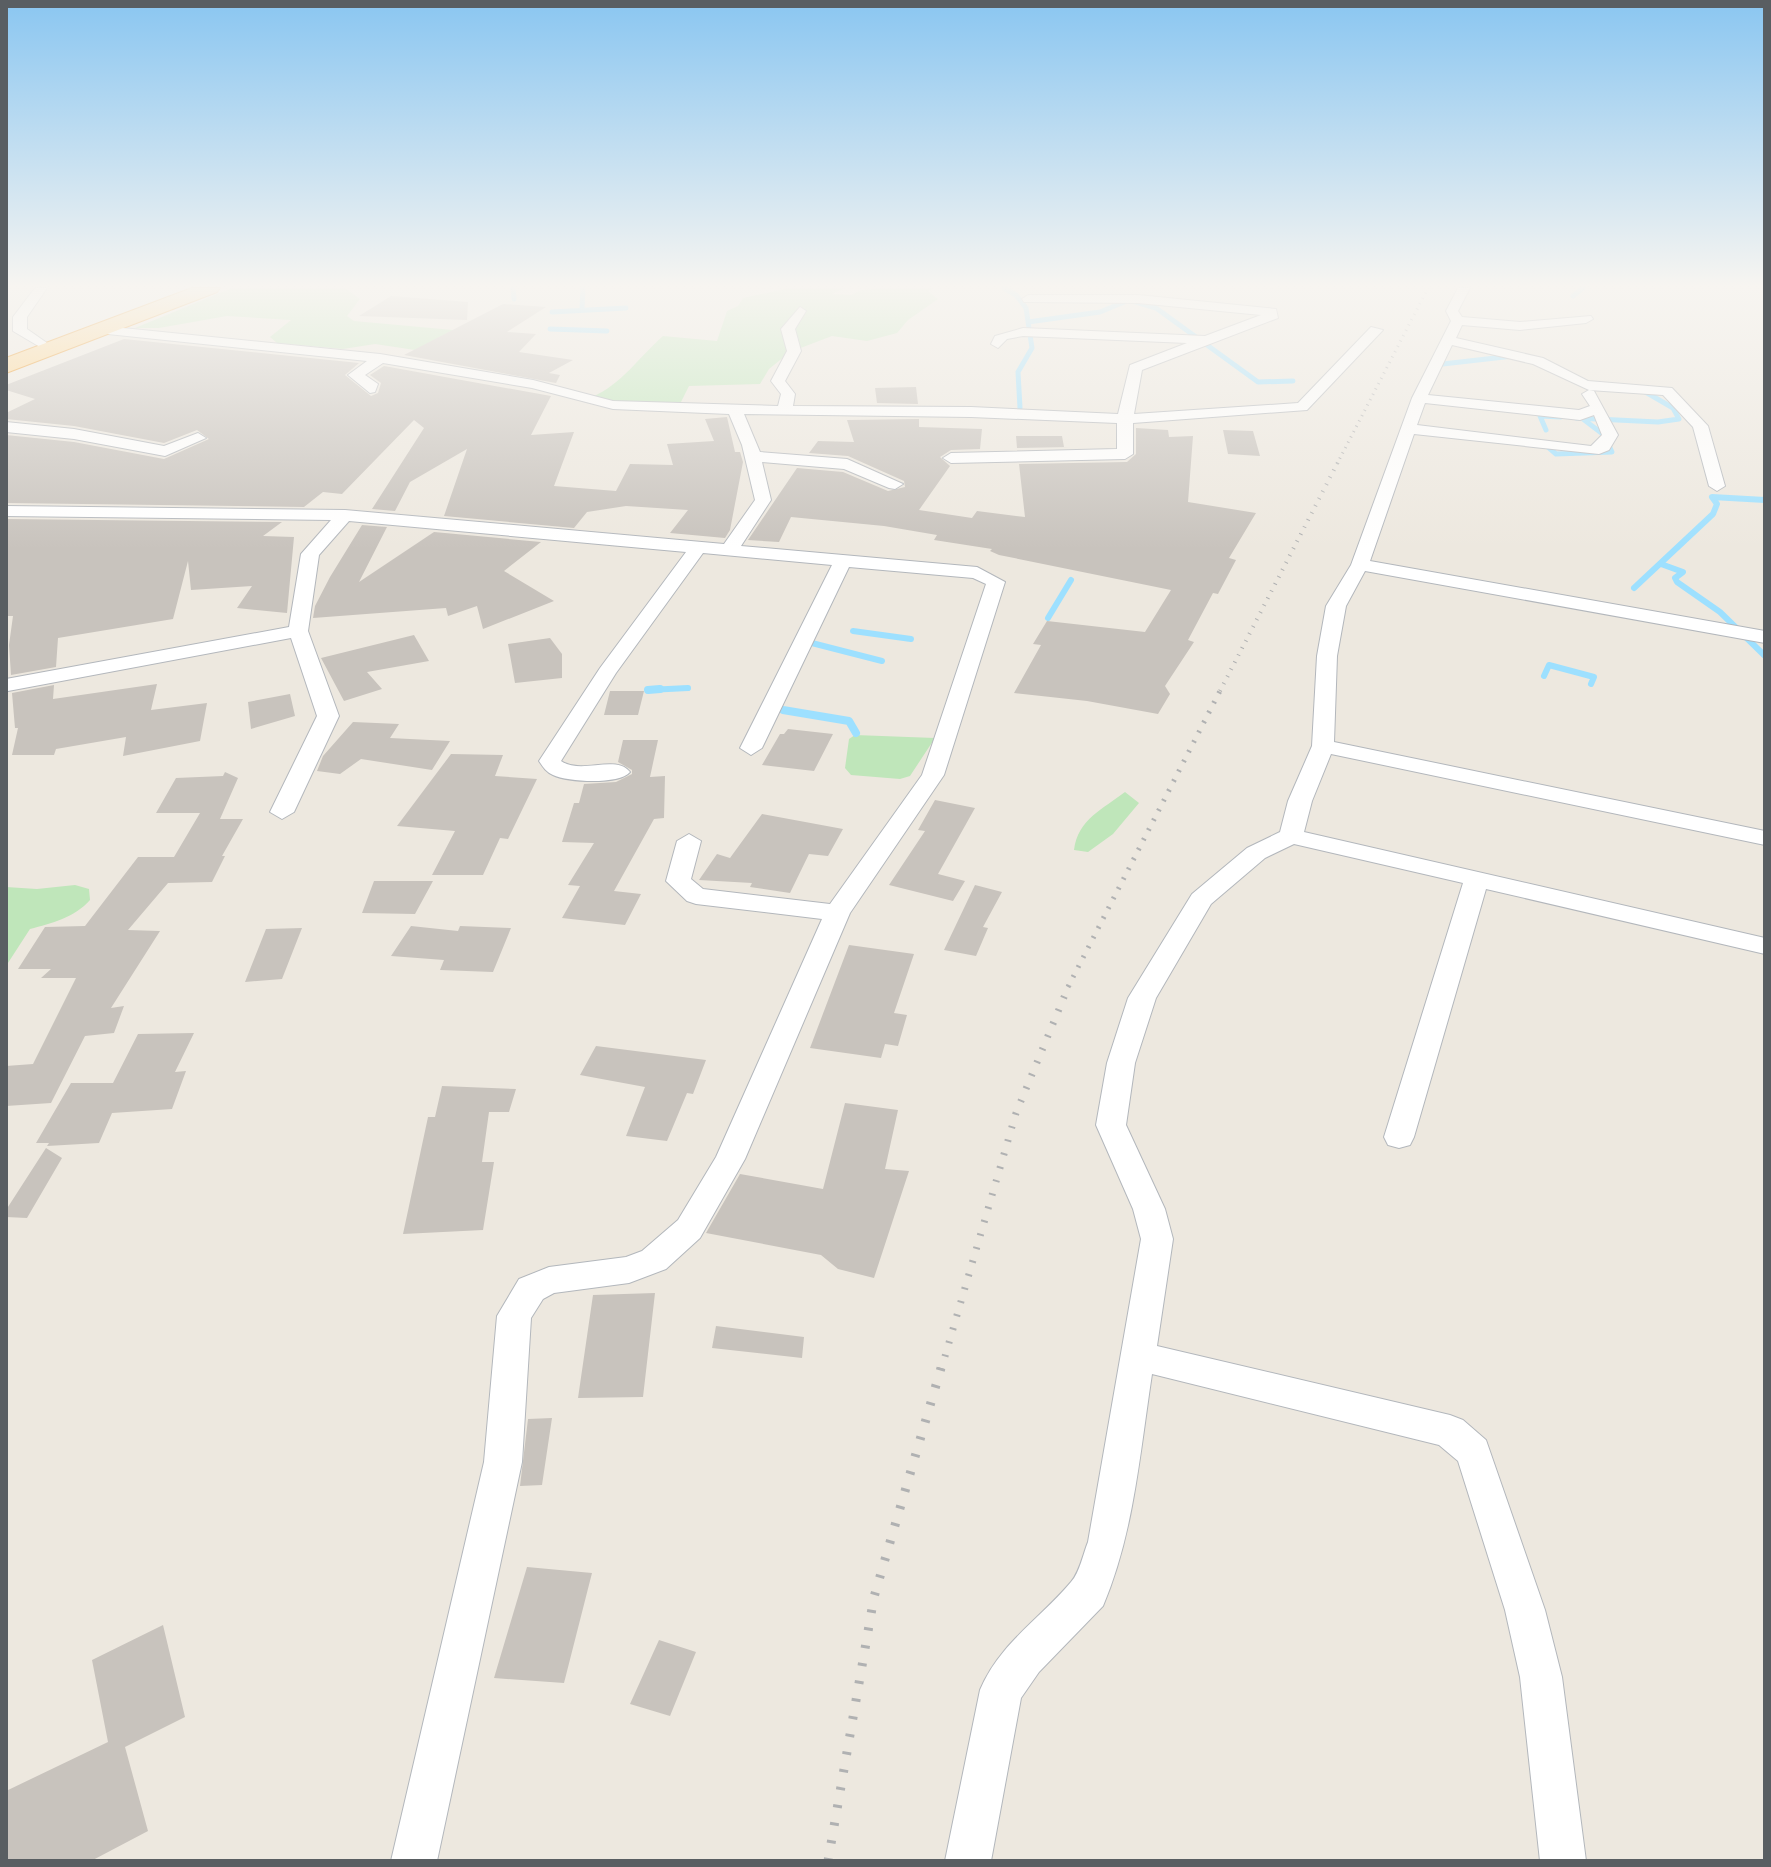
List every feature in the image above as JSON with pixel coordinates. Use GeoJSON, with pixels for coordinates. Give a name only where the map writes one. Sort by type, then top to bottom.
{"type":"FeatureCollection","features":[{"type":"Feature","properties":{"kind":"street"},"geometry":{"type":"LineString","coordinates":[[355,375],[371,384],[370,389]]}},
{"type":"Feature","properties":{"kind":"street"},"geometry":{"type":"LineString","coordinates":[[481,375],[533,384],[613,405],[735,411],[971,412],[1125,419],[1302,407],[1333,375]]}},
{"type":"Feature","properties":{"kind":"street"},"geometry":{"type":"LineString","coordinates":[[781,375],[778,381],[788,394],[785,411]]}},
{"type":"Feature","properties":{"kind":"street"},"geometry":{"type":"LineString","coordinates":[[951,458],[1122,456],[1127,451],[1125,419],[1134,375]]}},
{"type":"Feature","properties":{"kind":"street"},"geometry":{"type":"LineString","coordinates":[[1291,836],[1300,801],[1323,746],[1327,656],[1336,606],[1360,565],[1411,429],[1419,398],[1432,375]]}},
{"type":"Feature","properties":{"kind":"street"},"geometry":{"type":"LineString","coordinates":[[1411,429],[1593,451],[1603,447],[1610,435],[1599,408],[1578,383],[1564,375]]}},
{"type":"Feature","properties":{"kind":"street"},"geometry":{"type":"LineString","coordinates":[[1578,383],[1654,388],[1672,393],[1700,426],[1717,486]]}},
{"type":"Feature","properties":{"kind":"street"},"geometry":{"type":"LineString","coordinates":[[1419,398],[1571,415],[1587,414],[1599,408]]}},
{"type":"Feature","properties":{"kind":"street"},"geometry":{"type":"LineString","coordinates":[[729,551],[763,505],[756,457],[735,411]]}},
{"type":"Feature","properties":{"kind":"street"},"geometry":{"type":"LineString","coordinates":[[6,427],[74,434],[165,451],[198,438]]}},
{"type":"Feature","properties":{"kind":"street"},"geometry":{"type":"LineString","coordinates":[[756,457],[847,464],[895,484]]}},
{"type":"Feature","properties":{"kind":"street"},"geometry":{"type":"LineString","coordinates":[[6,511],[345,515],[977,573],[993,578],[997,586],[933,775],[837,913],[730,1159],[689,1229],[654,1260],[629,1270],[549,1280],[531,1289],[514,1316],[503,1462],[414,1861]]}},
{"type":"Feature","properties":{"kind":"street"},"geometry":{"type":"LineString","coordinates":[[282,812],[328,716],[298,631],[305,570],[310,554],[345,515]]}},
{"type":"Feature","properties":{"kind":"street"},"geometry":{"type":"LineString","coordinates":[[619,772],[568,773],[559,771],[550,761],[607,672],[697,549]]}},
{"type":"Feature","properties":{"kind":"street"},"geometry":{"type":"LineString","coordinates":[[751,748],[843,561]]}},
{"type":"Feature","properties":{"kind":"street"},"geometry":{"type":"LineString","coordinates":[[1360,565],[1765,637]]}},
{"type":"Feature","properties":{"kind":"street"},"geometry":{"type":"LineString","coordinates":[[8,685],[298,631]]}},
{"type":"Feature","properties":{"kind":"street"},"geometry":{"type":"LineString","coordinates":[[1323,746],[1765,838]]}},
{"type":"Feature","properties":{"kind":"street"},"geometry":{"type":"LineString","coordinates":[[968,1861],[1001,1690],[1024,1657],[1089,1592],[1107,1542],[1157,1239],[1149,1209],[1111,1125],[1121,1063],[1142,998],[1201,899],[1256,853],[1291,836],[1765,946]]}},
{"type":"Feature","properties":{"kind":"street"},"geometry":{"type":"LineString","coordinates":[[689,841],[678,881],[696,896],[837,913]]}},
{"type":"Feature","properties":{"kind":"street"},"geometry":{"type":"LineString","coordinates":[[1399,1137],[1476,881]]}},
{"type":"Feature","properties":{"kind":"street"},"geometry":{"type":"LineString","coordinates":[[1137,1356],[1450,1431],[1464,1440],[1473,1452],[1525,1610],[1541,1677],[1563,1861]]}},
{"type":"Feature","properties":{"kind":"green space"},"geometry":{"type":"Polygon","coordinates":[[[624,375],[765,375],[760,384],[689,386],[680,404],[592,397],[624,375]]]}},
{"type":"Feature","properties":{"kind":"green space"},"geometry":{"type":"Polygon","coordinates":[[[855,735],[935,738],[910,776],[900,779],[851,775],[845,768],[849,739],[855,735]]]}},
{"type":"Feature","properties":{"kind":"green space"},"geometry":{"type":"Polygon","coordinates":[[[1125,792],[1139,803],[1113,834],[1088,852],[1074,850],[1076,839],[1086,823],[1125,792]]]}},
{"type":"Feature","properties":{"kind":"green space"},"geometry":{"type":"Polygon","coordinates":[[[75,885],[89,889],[90,900],[70,916],[30,929],[6,966],[6,887],[37,889],[75,885]]]}},
{"type":"Feature","properties":{"kind":"building"},"geometry":{"type":"Polygon","coordinates":[[[31,375],[345,375],[371,396],[378,393],[381,383],[370,375],[435,375],[551,396],[531,435],[574,432],[554,486],[616,491],[630,464],[673,465],[667,444],[714,441],[705,419],[727,417],[735,452],[740,452],[743,462],[730,530],[725,538],[670,533],[688,510],[626,506],[587,512],[574,528],[444,516],[467,449],[410,482],[395,511],[372,509],[424,428],[414,420],[342,494],[323,492],[304,507],[6,503],[6,435],[74,442],[164,459],[209,439],[197,430],[164,443],[74,426],[6,419],[6,413],[35,399],[6,390],[6,385],[31,375]]]}},
{"type":"Feature","properties":{"kind":"building"},"geometry":{"type":"Polygon","coordinates":[[[513,375],[560,375],[556,383],[513,375]]]}},
{"type":"Feature","properties":{"kind":"building"},"geometry":{"type":"Polygon","coordinates":[[[916,387],[918,404],[877,403],[875,388],[916,387]]]}},
{"type":"Feature","properties":{"kind":"building"},"geometry":{"type":"Polygon","coordinates":[[[919,419],[919,427],[982,429],[980,449],[951,450],[940,457],[950,466],[919,510],[972,518],[977,511],[1025,517],[1019,464],[1127,462],[1136,454],[1136,428],[1168,430],[1169,437],[1193,436],[1188,502],[1256,513],[1229,558],[1236,560],[1218,594],[1213,593],[1188,640],[1194,642],[1165,686],[1170,694],[1158,714],[1087,701],[1014,693],[1041,645],[1033,644],[1047,621],[1145,632],[1171,590],[999,555],[990,551],[992,549],[934,540],[937,535],[884,526],[791,517],[779,542],[748,540],[797,468],[843,472],[888,491],[905,487],[904,481],[848,456],[809,453],[818,441],[854,442],[847,420],[919,419]]]}},
{"type":"Feature","properties":{"kind":"building"},"geometry":{"type":"Polygon","coordinates":[[[1223,430],[1253,431],[1260,456],[1228,454],[1223,430]]]}},
{"type":"Feature","properties":{"kind":"building"},"geometry":{"type":"Polygon","coordinates":[[[1016,436],[1062,436],[1064,447],[1071,447],[1017,448],[1016,436]]]}},
{"type":"Feature","properties":{"kind":"building"},"geometry":{"type":"Polygon","coordinates":[[[6,519],[282,522],[263,536],[294,537],[287,613],[237,608],[252,586],[191,590],[188,561],[173,619],[58,638],[56,667],[11,675],[9,645],[13,616],[6,616],[6,519]]]}},
{"type":"Feature","properties":{"kind":"building"},"geometry":{"type":"Polygon","coordinates":[[[362,525],[387,527],[359,582],[434,532],[541,542],[504,571],[554,601],[483,629],[477,606],[448,616],[446,608],[313,618],[315,606],[330,577],[362,525]]]}},
{"type":"Feature","properties":{"kind":"building"},"geometry":{"type":"Polygon","coordinates":[[[414,635],[429,661],[367,672],[382,689],[344,701],[321,658],[414,635]]]}},
{"type":"Feature","properties":{"kind":"building"},"geometry":{"type":"Polygon","coordinates":[[[550,638],[562,654],[562,678],[515,683],[508,644],[550,638]]]}},
{"type":"Feature","properties":{"kind":"building"},"geometry":{"type":"Polygon","coordinates":[[[157,684],[151,710],[207,703],[200,741],[123,756],[126,737],[56,749],[54,755],[12,755],[18,728],[15,728],[12,693],[54,685],[53,699],[157,684]]]}},
{"type":"Feature","properties":{"kind":"building"},"geometry":{"type":"Polygon","coordinates":[[[610,691],[644,691],[638,715],[604,715],[610,691]]]}},
{"type":"Feature","properties":{"kind":"building"},"geometry":{"type":"Polygon","coordinates":[[[290,694],[295,716],[251,729],[248,702],[290,694]]]}},
{"type":"Feature","properties":{"kind":"building"},"geometry":{"type":"Polygon","coordinates":[[[353,722],[399,724],[390,738],[450,741],[432,770],[361,759],[340,774],[317,771],[323,756],[353,722]]]}},
{"type":"Feature","properties":{"kind":"building"},"geometry":{"type":"Polygon","coordinates":[[[788,729],[833,734],[814,771],[762,765],[780,734],[788,729]]]}},
{"type":"Feature","properties":{"kind":"building"},"geometry":{"type":"Polygon","coordinates":[[[623,740],[658,740],[650,777],[665,776],[664,818],[654,819],[614,891],[641,894],[625,925],[562,918],[580,886],[568,885],[594,843],[562,842],[574,803],[579,803],[584,784],[616,782],[632,774],[632,770],[618,762],[623,740]]]}},
{"type":"Feature","properties":{"kind":"building"},"geometry":{"type":"Polygon","coordinates":[[[451,754],[503,755],[495,776],[537,779],[508,839],[500,838],[483,875],[432,875],[455,831],[397,826],[451,754]]]}},
{"type":"Feature","properties":{"kind":"building"},"geometry":{"type":"Polygon","coordinates":[[[225,772],[238,778],[220,819],[243,819],[222,856],[225,856],[212,882],[168,883],[128,930],[160,931],[111,1008],[124,1006],[114,1033],[85,1036],[51,1103],[6,1106],[6,1066],[33,1064],[76,978],[41,978],[51,969],[18,969],[45,927],[85,926],[138,857],[174,857],[200,813],[156,813],[176,778],[223,776],[225,772]]]}},
{"type":"Feature","properties":{"kind":"building"},"geometry":{"type":"Polygon","coordinates":[[[935,800],[975,808],[938,874],[965,881],[953,901],[889,885],[925,831],[918,830],[935,800]]]}},
{"type":"Feature","properties":{"kind":"building"},"geometry":{"type":"Polygon","coordinates":[[[762,814],[843,829],[828,856],[809,854],[790,893],[750,887],[752,883],[699,880],[717,854],[730,858],[762,814]]]}},
{"type":"Feature","properties":{"kind":"building"},"geometry":{"type":"Polygon","coordinates":[[[374,881],[433,881],[415,914],[362,913],[374,881]]]}},
{"type":"Feature","properties":{"kind":"building"},"geometry":{"type":"Polygon","coordinates":[[[975,885],[1002,892],[983,927],[988,928],[976,956],[944,950],[975,885]]]}},
{"type":"Feature","properties":{"kind":"building"},"geometry":{"type":"Polygon","coordinates":[[[411,926],[458,931],[460,926],[511,928],[493,972],[440,970],[444,960],[391,956],[411,926]]]}},
{"type":"Feature","properties":{"kind":"building"},"geometry":{"type":"Polygon","coordinates":[[[302,928],[282,979],[245,982],[266,929],[302,928]]]}},
{"type":"Feature","properties":{"kind":"building"},"geometry":{"type":"Polygon","coordinates":[[[849,945],[914,954],[894,1013],[907,1015],[898,1046],[885,1044],[881,1058],[810,1048],[849,945]]]}},
{"type":"Feature","properties":{"kind":"building"},"geometry":{"type":"Polygon","coordinates":[[[194,1033],[175,1072],[186,1071],[172,1109],[112,1113],[99,1143],[47,1146],[49,1143],[36,1143],[71,1083],[113,1083],[138,1034],[194,1033]]]}},
{"type":"Feature","properties":{"kind":"building"},"geometry":{"type":"Polygon","coordinates":[[[596,1046],[706,1060],[693,1094],[687,1093],[667,1141],[626,1136],[645,1087],[580,1075],[596,1046]]]}},
{"type":"Feature","properties":{"kind":"building"},"geometry":{"type":"Polygon","coordinates":[[[442,1086],[516,1089],[509,1112],[489,1112],[482,1162],[494,1162],[483,1230],[403,1234],[428,1117],[435,1117],[442,1086]]]}},
{"type":"Feature","properties":{"kind":"building"},"geometry":{"type":"Polygon","coordinates":[[[845,1103],[898,1110],[885,1169],[909,1171],[874,1278],[838,1269],[821,1255],[706,1233],[740,1174],[823,1189],[845,1103]]]}},
{"type":"Feature","properties":{"kind":"building"},"geometry":{"type":"Polygon","coordinates":[[[46,1148],[62,1158],[27,1218],[6,1217],[6,1210],[46,1148]]]}},
{"type":"Feature","properties":{"kind":"building"},"geometry":{"type":"Polygon","coordinates":[[[655,1293],[643,1397],[578,1398],[593,1295],[655,1293]]]}},
{"type":"Feature","properties":{"kind":"building"},"geometry":{"type":"Polygon","coordinates":[[[716,1326],[804,1337],[802,1358],[712,1348],[716,1326]]]}},
{"type":"Feature","properties":{"kind":"building"},"geometry":{"type":"Polygon","coordinates":[[[552,1418],[542,1485],[520,1486],[528,1419],[552,1418]]]}},
{"type":"Feature","properties":{"kind":"building"},"geometry":{"type":"Polygon","coordinates":[[[527,1567],[592,1573],[564,1683],[494,1678],[527,1567]]]}},
{"type":"Feature","properties":{"kind":"building"},"geometry":{"type":"Polygon","coordinates":[[[163,1625],[185,1717],[125,1747],[148,1831],[91,1861],[6,1861],[6,1791],[108,1742],[92,1660],[163,1625]]]}},
{"type":"Feature","properties":{"kind":"building"},"geometry":{"type":"Polygon","coordinates":[[[659,1640],[696,1652],[670,1716],[630,1704],[659,1640]]]}},
{"type":"Feature","properties":{"kind":"waterway"},"geometry":{"type":"LineString","coordinates":[[1018,375],[1020,408]]}},
{"type":"Feature","properties":{"kind":"waterway"},"geometry":{"type":"LineString","coordinates":[[1249,375],[1258,382],[1293,381]]}},
{"type":"Feature","properties":{"kind":"waterway"},"geometry":{"type":"LineString","coordinates":[[1576,418],[1658,422],[1679,419],[1673,408],[1642,390]]}},
{"type":"Feature","properties":{"kind":"waterway"},"geometry":{"type":"LineString","coordinates":[[1546,430],[1540,416],[1561,417]]}},
{"type":"Feature","properties":{"kind":"waterway"},"geometry":{"type":"LineString","coordinates":[[1548,447],[1556,454],[1612,452],[1604,435],[1583,419]]}},
{"type":"Feature","properties":{"kind":"waterway"},"geometry":{"type":"LineString","coordinates":[[1634,588],[1713,514],[1717,504],[1712,497],[1765,500]]}},
{"type":"Feature","properties":{"kind":"waterway"},"geometry":{"type":"LineString","coordinates":[[1661,564],[1683,572],[1675,578],[1677,582],[1720,612],[1765,656]]}},
{"type":"Feature","properties":{"kind":"waterway"},"geometry":{"type":"LineString","coordinates":[[1048,618],[1071,580]]}},
{"type":"Feature","properties":{"kind":"waterway"},"geometry":{"type":"LineString","coordinates":[[853,631],[911,639]]}},
{"type":"Feature","properties":{"kind":"waterway"},"geometry":{"type":"LineString","coordinates":[[804,641],[882,661]]}},
{"type":"Feature","properties":{"kind":"waterway"},"geometry":{"type":"LineString","coordinates":[[1544,676],[1549,665],[1594,677],[1591,684]]}},
{"type":"Feature","properties":{"kind":"waterway"},"geometry":{"type":"LineString","coordinates":[[660,689],[648,690],[688,688]]}},
{"type":"Feature","properties":{"kind":"waterway"},"geometry":{"type":"LineString","coordinates":[[772,704],[783,710],[849,721],[856,733]]}},
{"type":"Feature","properties":{"kind":"railway"},"geometry":{"type":"LineString","coordinates":[[1337,464],[1383,375]]}},
{"type":"Feature","properties":{"kind":"railway"},"geometry":{"type":"LineString","coordinates":[[1220,691],[1338,462]]}},
{"type":"Feature","properties":{"kind":"railway"},"geometry":{"type":"LineString","coordinates":[[1069,985],[1221,689]]}},
{"type":"Feature","properties":{"kind":"railway"},"geometry":{"type":"LineString","coordinates":[[941,1370],[1016,1113],[1069,985]]}},
{"type":"Feature","properties":{"kind":"railway"},"geometry":{"type":"LineString","coordinates":[[828,1861],[874,1597],[941,1368]]}}]}
